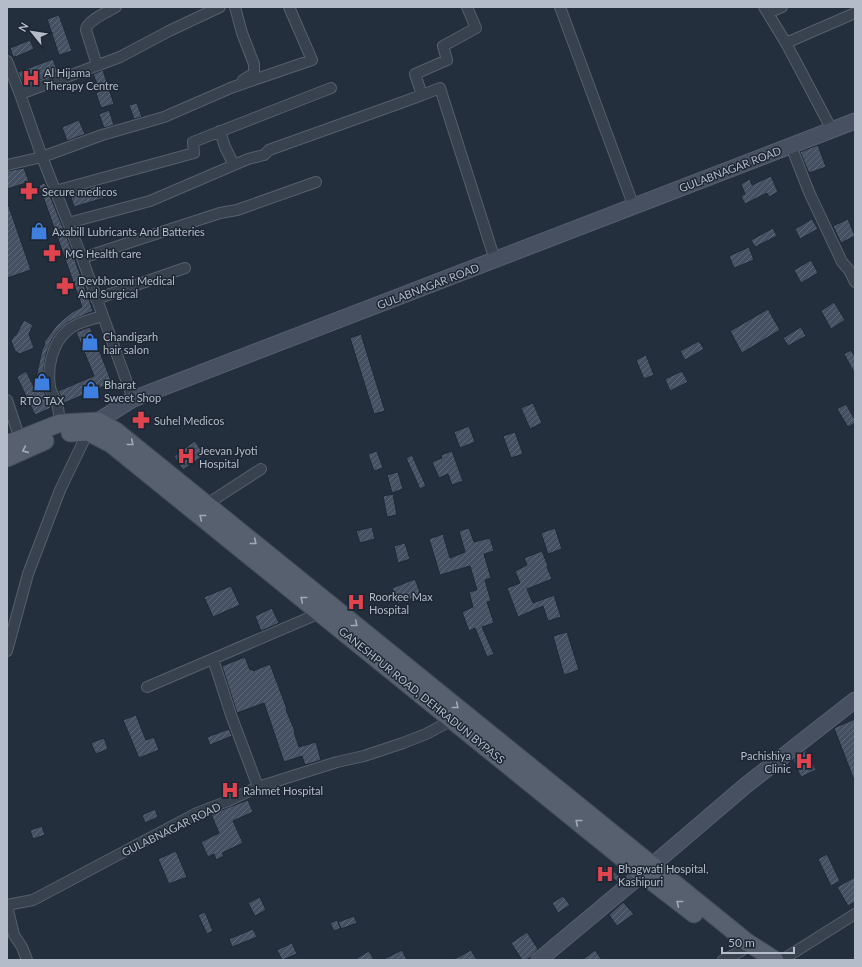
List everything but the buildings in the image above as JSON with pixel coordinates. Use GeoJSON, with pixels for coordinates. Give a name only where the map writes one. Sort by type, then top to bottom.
{"type":"FeatureCollection","features":[{"type":"Feature","properties":{"kind":"main road","name":"GULABNAGAR ROAD"},"geometry":{"type":"LineString","coordinates":[[7,458],[60,434],[93,426],[133,399],[855,121]]}},
{"type":"Feature","properties":{"kind":"main road"},"geometry":{"type":"LineString","coordinates":[[14,442],[60,423],[93,426],[116,431],[207,504],[647,870],[747,942],[775,960]]}},
{"type":"Feature","properties":{"kind":"main road","name":"GANESHPUR ROAD, DEHRADUN BYPASS"},"geometry":{"type":"LineString","coordinates":[[93,426],[111,444],[452,720],[647,870],[741,951],[755,960]]}},
{"type":"Feature","properties":{"kind":"main road"},"geometry":{"type":"LineString","coordinates":[[539,960],[745,786],[855,700]]}},
{"type":"Feature","properties":{"kind":"street"},"geometry":{"type":"LineString","coordinates":[[97,65],[86,27],[90,22],[116,7]]}},
{"type":"Feature","properties":{"kind":"street"},"geometry":{"type":"LineString","coordinates":[[20,94],[120,57],[169,31],[220,7]]}},
{"type":"Feature","properties":{"kind":"street"},"geometry":{"type":"LineString","coordinates":[[233,87],[254,73],[254,64],[242,32],[235,7]]}},
{"type":"Feature","properties":{"kind":"street"},"geometry":{"type":"LineString","coordinates":[[7,165],[42,157],[102,135],[177,112],[233,87],[312,60],[289,7]]}},
{"type":"Feature","properties":{"kind":"street"},"geometry":{"type":"LineString","coordinates":[[422,94],[415,74],[447,60],[443,46],[476,28],[467,7]]}},
{"type":"Feature","properties":{"kind":"street"},"geometry":{"type":"LineString","coordinates":[[560,7],[634,206]]}},
{"type":"Feature","properties":{"kind":"street"},"geometry":{"type":"LineString","coordinates":[[782,7],[766,10],[786,43],[832,130]]}},
{"type":"Feature","properties":{"kind":"street"},"geometry":{"type":"LineString","coordinates":[[786,43],[855,13]]}},
{"type":"Feature","properties":{"kind":"street"},"geometry":{"type":"LineString","coordinates":[[7,61],[42,157],[82,258],[133,399]]}},
{"type":"Feature","properties":{"kind":"street"},"geometry":{"type":"LineString","coordinates":[[55,191],[194,153],[193,142],[331,88]]}},
{"type":"Feature","properties":{"kind":"street"},"geometry":{"type":"LineString","coordinates":[[68,223],[150,201],[248,159],[264,155],[269,150],[440,88],[495,260]]}},
{"type":"Feature","properties":{"kind":"street"},"geometry":{"type":"LineString","coordinates":[[220,131],[225,147],[234,165]]}},
{"type":"Feature","properties":{"kind":"street"},"geometry":{"type":"LineString","coordinates":[[791,146],[809,192],[842,262],[849,270],[855,282]]}},
{"type":"Feature","properties":{"kind":"street"},"geometry":{"type":"LineString","coordinates":[[82,258],[220,213],[237,210],[316,182]]}},
{"type":"Feature","properties":{"kind":"street"},"geometry":{"type":"LineString","coordinates":[[96,299],[185,268]]}},
{"type":"Feature","properties":{"kind":"street"},"geometry":{"type":"LineString","coordinates":[[60,423],[58,406],[51,390],[48,376],[53,352],[60,339],[68,330],[78,324],[102,316]]}},
{"type":"Feature","properties":{"kind":"street"},"geometry":{"type":"LineString","coordinates":[[7,400],[14,442]]}},
{"type":"Feature","properties":{"kind":"street"},"geometry":{"type":"LineString","coordinates":[[7,652],[11,622],[28,574],[60,490],[93,426]]}},
{"type":"Feature","properties":{"kind":"street"},"geometry":{"type":"LineString","coordinates":[[207,504],[261,469]]}},
{"type":"Feature","properties":{"kind":"street"},"geometry":{"type":"LineString","coordinates":[[147,687],[320,613]]}},
{"type":"Feature","properties":{"kind":"street"},"geometry":{"type":"LineString","coordinates":[[213,659],[231,715],[258,787]]}},
{"type":"Feature","properties":{"kind":"street","name":"GULABNAGAR ROAD"},"geometry":{"type":"LineString","coordinates":[[7,906],[33,900],[197,813],[258,787],[403,743],[426,734],[452,720]]}},
{"type":"Feature","properties":{"kind":"street"},"geometry":{"type":"LineString","coordinates":[[7,906],[14,935],[22,947],[27,960]]}},
{"type":"Feature","properties":{"kind":"street"},"geometry":{"type":"LineString","coordinates":[[782,960],[855,914]]}},
{"type":"Feature","properties":{"kind":"street"},"geometry":{"type":"LineString","coordinates":[[723,960],[741,951]]}},
{"type":"Feature","properties":{"kind":"place","name":"Al Hijama Therapy Centre"},"geometry":{"type":"Point","coordinates":[31,78]}},
{"type":"Feature","properties":{"kind":"place","name":"Secure medicos"},"geometry":{"type":"Point","coordinates":[29,191]}},
{"type":"Feature","properties":{"kind":"place","name":"Axabill Lubricants And Batteries"},"geometry":{"type":"Point","coordinates":[39,231]}},
{"type":"Feature","properties":{"kind":"place","name":"MG Health care"},"geometry":{"type":"Point","coordinates":[52,253]}},
{"type":"Feature","properties":{"kind":"place","name":"Devbhoomi Medical And Surgical"},"geometry":{"type":"Point","coordinates":[65,286]}},
{"type":"Feature","properties":{"kind":"place","name":"Chandigarh hair salon"},"geometry":{"type":"Point","coordinates":[90,342]}},
{"type":"Feature","properties":{"kind":"place","name":"RTO TAX"},"geometry":{"type":"Point","coordinates":[42,382]}},
{"type":"Feature","properties":{"kind":"place","name":"Bharat Sweet Shop"},"geometry":{"type":"Point","coordinates":[91,390]}},
{"type":"Feature","properties":{"kind":"place","name":"Suhel Medicos"},"geometry":{"type":"Point","coordinates":[141,420]}},
{"type":"Feature","properties":{"kind":"place","name":"Jeevan Jyoti Hospital"},"geometry":{"type":"Point","coordinates":[186,456]}},
{"type":"Feature","properties":{"kind":"place","name":"Roorkee Max Hospital"},"geometry":{"type":"Point","coordinates":[356,602]}},
{"type":"Feature","properties":{"kind":"place","name":"Pachishiya Clinic"},"geometry":{"type":"Point","coordinates":[804,761]}},
{"type":"Feature","properties":{"kind":"place","name":"Rahmet Hospital"},"geometry":{"type":"Point","coordinates":[230,790]}},
{"type":"Feature","properties":{"kind":"place","name":"Bhagwati Hospital, Kashipuri"},"geometry":{"type":"Point","coordinates":[605,874]}}]}
